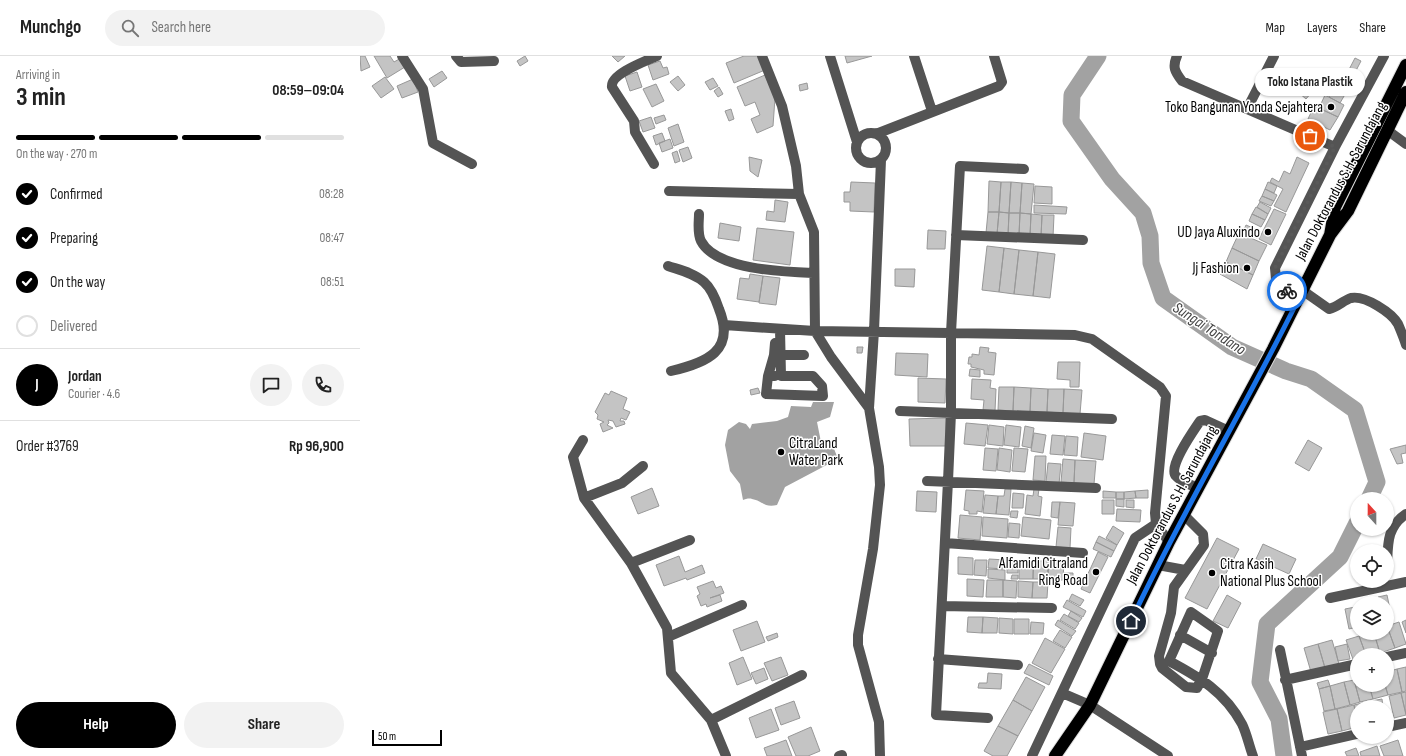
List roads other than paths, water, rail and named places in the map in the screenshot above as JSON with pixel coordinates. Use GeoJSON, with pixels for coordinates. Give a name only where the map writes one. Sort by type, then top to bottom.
{"type":"FeatureCollection","features":[{"type":"Feature","properties":{"kind":"highway"},"geometry":{"type":"LineString","coordinates":[[1330,235],[1335,207],[1406,65]]}},
{"type":"Feature","properties":{"kind":"highway","name":"Jalan Doktorandus S.H. Sarundajang"},"geometry":{"type":"LineString","coordinates":[[1055,756],[1090,705],[1169,542],[1260,374],[1330,235],[1348,211],[1406,92]]}},
{"type":"Feature","properties":{"kind":"street"},"geometry":{"type":"LineString","coordinates":[[402,56],[423,89],[433,143],[472,164]]}},
{"type":"Feature","properties":{"kind":"street"},"geometry":{"type":"LineString","coordinates":[[456,56],[461,62],[494,61]]}},
{"type":"Feature","properties":{"kind":"street"},"geometry":{"type":"LineString","coordinates":[[654,164],[635,132],[634,120],[612,87],[612,82],[624,72],[657,56]]}},
{"type":"Feature","properties":{"kind":"street"},"geometry":{"type":"LineString","coordinates":[[762,56],[782,106],[796,166],[799,194],[814,232],[815,330],[831,357],[869,408]]}},
{"type":"Feature","properties":{"kind":"street"},"geometry":{"type":"LineString","coordinates":[[830,56],[857,142],[856,152],[862,160],[872,163],[881,160]]}},
{"type":"Feature","properties":{"kind":"street"},"geometry":{"type":"LineString","coordinates":[[914,56],[932,111]]}},
{"type":"Feature","properties":{"kind":"street"},"geometry":{"type":"LineString","coordinates":[[857,142],[865,134],[876,134],[932,111],[1000,86],[1002,82],[994,56]]}},
{"type":"Feature","properties":{"kind":"street"},"geometry":{"type":"LineString","coordinates":[[1177,56],[1174,63],[1175,72],[1182,81],[1335,147]]}},
{"type":"Feature","properties":{"kind":"street"},"geometry":{"type":"LineString","coordinates":[[1247,109],[1274,56]]}},
{"type":"Feature","properties":{"kind":"street"},"geometry":{"type":"LineString","coordinates":[[1297,302],[1276,279],[1275,268],[1335,147],[1384,56]]}},
{"type":"Feature","properties":{"kind":"street"},"geometry":{"type":"LineString","coordinates":[[1387,130],[1406,144]]}},
{"type":"Feature","properties":{"kind":"street"},"geometry":{"type":"LineString","coordinates":[[876,134],[884,140],[886,145],[884,156],[881,160],[874,331],[869,408],[879,467],[880,485],[873,549],[858,635],[858,645],[879,722],[880,756]]}},
{"type":"Feature","properties":{"kind":"street"},"geometry":{"type":"LineString","coordinates":[[988,718],[936,715],[951,413],[951,334],[960,166],[1024,169]]}},
{"type":"Feature","properties":{"kind":"street"},"geometry":{"type":"LineString","coordinates":[[669,191],[799,194]]}},
{"type":"Feature","properties":{"kind":"street"},"geometry":{"type":"LineString","coordinates":[[699,214],[701,240],[704,245],[722,257],[742,266],[814,273]]}},
{"type":"Feature","properties":{"kind":"street"},"geometry":{"type":"LineString","coordinates":[[956,235],[1083,240]]}},
{"type":"Feature","properties":{"kind":"street"},"geometry":{"type":"LineString","coordinates":[[668,266],[695,276],[704,283],[716,300],[724,325],[724,337],[719,349],[709,358],[696,366],[671,372]]}},
{"type":"Feature","properties":{"kind":"street"},"geometry":{"type":"LineString","coordinates":[[1302,290],[1329,309],[1339,306],[1351,298],[1361,298],[1376,305],[1389,313],[1398,324],[1406,345]]}},
{"type":"Feature","properties":{"kind":"street"},"geometry":{"type":"LineString","coordinates":[[724,325],[815,330],[1085,336],[1092,339],[1160,387],[1166,396],[1155,513],[1156,524],[1169,542]]}},
{"type":"Feature","properties":{"kind":"street"},"geometry":{"type":"LineString","coordinates":[[778,328],[777,355],[781,376]]}},
{"type":"Feature","properties":{"kind":"street"},"geometry":{"type":"LineString","coordinates":[[777,355],[804,355]]}},
{"type":"Feature","properties":{"kind":"street"},"geometry":{"type":"LineString","coordinates":[[768,376],[813,376],[822,386],[823,396],[766,394],[768,376],[777,355]]}},
{"type":"Feature","properties":{"kind":"street"},"geometry":{"type":"LineString","coordinates":[[900,410],[1112,419]]}},
{"type":"Feature","properties":{"kind":"street"},"geometry":{"type":"LineString","coordinates":[[1198,488],[1176,477],[1174,473],[1175,464],[1200,421],[1205,420],[1229,431]]}},
{"type":"Feature","properties":{"kind":"street"},"geometry":{"type":"LineString","coordinates":[[583,440],[573,458],[584,498],[630,563],[663,621],[668,637],[671,673],[692,696],[710,720],[726,756]]}},
{"type":"Feature","properties":{"kind":"street"},"geometry":{"type":"LineString","coordinates":[[584,498],[622,483],[643,466]]}},
{"type":"Feature","properties":{"kind":"street"},"geometry":{"type":"LineString","coordinates":[[927,481],[1096,488]]}},
{"type":"Feature","properties":{"kind":"street"},"geometry":{"type":"LineString","coordinates":[[1184,514],[1203,534],[1204,545],[1174,587],[1171,613],[1159,660],[1162,668],[1188,688],[1197,688],[1202,679],[1212,653],[1218,630],[1191,612],[1169,660],[1202,679],[1227,702],[1238,719],[1253,756]]}},
{"type":"Feature","properties":{"kind":"street"},"geometry":{"type":"LineString","coordinates":[[1390,544],[1391,530],[1396,521],[1406,514]]}},
{"type":"Feature","properties":{"kind":"street"},"geometry":{"type":"LineString","coordinates":[[1032,756],[1135,538],[1156,524]]}},
{"type":"Feature","properties":{"kind":"street"},"geometry":{"type":"LineString","coordinates":[[630,563],[690,540]]}},
{"type":"Feature","properties":{"kind":"street"},"geometry":{"type":"LineString","coordinates":[[945,543],[1083,553]]}},
{"type":"Feature","properties":{"kind":"street"},"geometry":{"type":"LineString","coordinates":[[1158,565],[1185,570]]}},
{"type":"Feature","properties":{"kind":"street"},"geometry":{"type":"LineString","coordinates":[[1394,583],[1406,582]]}},
{"type":"Feature","properties":{"kind":"street"},"geometry":{"type":"LineString","coordinates":[[1330,598],[1367,588]]}},
{"type":"Feature","properties":{"kind":"street"},"geometry":{"type":"LineString","coordinates":[[668,637],[742,605]]}},
{"type":"Feature","properties":{"kind":"street"},"geometry":{"type":"LineString","coordinates":[[942,606],[1052,608]]}},
{"type":"Feature","properties":{"kind":"street"},"geometry":{"type":"LineString","coordinates":[[1180,635],[1212,653]]}},
{"type":"Feature","properties":{"kind":"street"},"geometry":{"type":"LineString","coordinates":[[1280,650],[1301,752],[1350,736]]}},
{"type":"Feature","properties":{"kind":"street"},"geometry":{"type":"LineString","coordinates":[[1394,656],[1406,653]]}},
{"type":"Feature","properties":{"kind":"street"},"geometry":{"type":"LineString","coordinates":[[938,659],[1018,665]]}},
{"type":"Feature","properties":{"kind":"street"},"geometry":{"type":"LineString","coordinates":[[1285,680],[1350,666]]}},
{"type":"Feature","properties":{"kind":"street"},"geometry":{"type":"LineString","coordinates":[[710,720],[802,675]]}},
{"type":"Feature","properties":{"kind":"street"},"geometry":{"type":"LineString","coordinates":[[1062,693],[1090,705],[1168,756]]}},
{"type":"Feature","properties":{"kind":"street"},"geometry":{"type":"LineString","coordinates":[[1394,726],[1406,723]]}},
{"type":"Feature","properties":{"kind":"waterway","name":"Sungai Tondano"},"geometry":{"type":"LineString","coordinates":[[1098,56],[1072,95],[1071,121],[1112,179],[1143,213],[1150,236],[1151,263],[1163,298],[1232,347],[1286,371],[1311,379],[1355,410],[1377,482],[1372,492]]}},
{"type":"Feature","properties":{"kind":"waterway","name":"Sungai Tondano"},"geometry":{"type":"LineString","coordinates":[[1284,756],[1279,719],[1260,682],[1267,624],[1340,557],[1350,536]]}},
{"type":"Feature","properties":{"kind":"place","name":"Toko Bangunan Yonda Sejahtera"},"geometry":{"type":"Point","coordinates":[1331,107]}},
{"type":"Feature","properties":{"kind":"place","name":"Toko Istana Plastik"},"geometry":{"type":"Point","coordinates":[1310,136]}},
{"type":"Feature","properties":{"kind":"place","name":"UD Jaya Aluxindo"},"geometry":{"type":"Point","coordinates":[1268,232]}},
{"type":"Feature","properties":{"kind":"place","name":"Jj Fashion"},"geometry":{"type":"Point","coordinates":[1247,268]}},
{"type":"Feature","properties":{"kind":"place","name":"CitraLand Water Park"},"geometry":{"type":"Point","coordinates":[781,452]}},
{"type":"Feature","properties":{"kind":"place","name":"Alfamidi Citraland Ring Road"},"geometry":{"type":"Point","coordinates":[1096,572]}},
{"type":"Feature","properties":{"kind":"place","name":"Citra Kasih National Plus School"},"geometry":{"type":"Point","coordinates":[1212,573]}}]}
